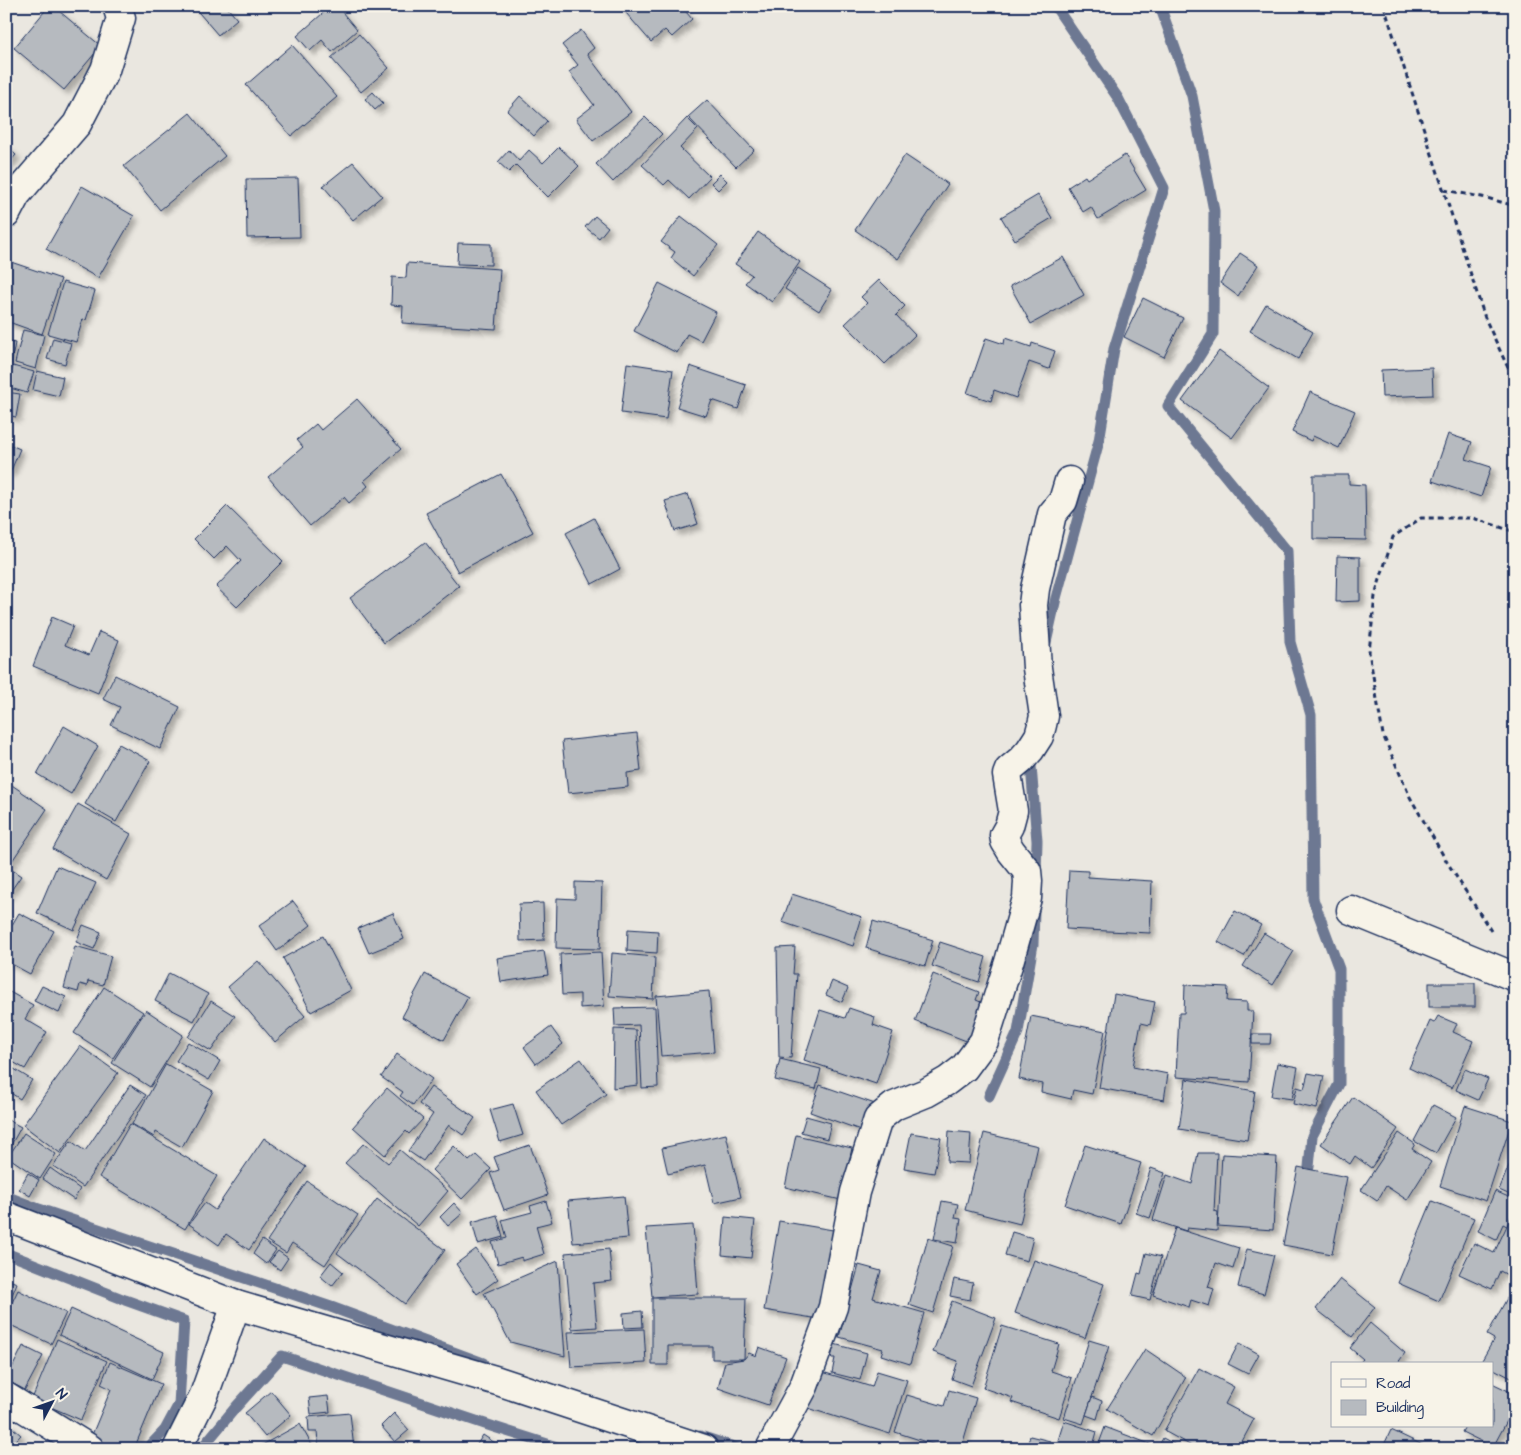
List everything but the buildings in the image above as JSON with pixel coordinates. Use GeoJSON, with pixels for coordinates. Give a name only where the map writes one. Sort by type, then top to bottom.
{"type":"FeatureCollection","features":[{"type":"Feature","properties":{"kind":"street"},"geometry":{"type":"LineString","coordinates":[[6,214],[16,195],[77,124],[105,70],[121,18],[117,6]]}},
{"type":"Feature","properties":{"kind":"street"},"geometry":{"type":"LineString","coordinates":[[770,1449],[804,1386],[833,1308],[855,1192],[878,1118],[894,1106],[926,1093],[947,1081],[964,1068],[984,1041],[1009,962],[1024,913],[1028,881],[1027,871],[1005,841],[1004,835],[1009,826],[1013,811],[1007,775],[1008,770],[1021,760],[1039,736],[1044,716],[1037,668],[1034,597],[1052,514],[1063,501],[1069,481]]}},
{"type":"Feature","properties":{"kind":"street"},"geometry":{"type":"LineString","coordinates":[[1351,910],[1515,977]]}},
{"type":"Feature","properties":{"kind":"street"},"geometry":{"type":"LineString","coordinates":[[6,1216],[236,1305],[498,1381],[704,1449]]}},
{"type":"Feature","properties":{"kind":"street"},"geometry":{"type":"LineString","coordinates":[[177,1449],[204,1395],[236,1305]]}},
{"type":"Feature","properties":{"kind":"street"},"geometry":{"type":"LineString","coordinates":[[6,1397],[90,1449]]}},
{"type":"Feature","properties":{"kind":"path"},"geometry":{"type":"LineString","coordinates":[[1384,6],[1485,318],[1515,383]]}},
{"type":"Feature","properties":{"kind":"path"},"geometry":{"type":"LineString","coordinates":[[1443,190],[1487,198],[1515,206]]}},
{"type":"Feature","properties":{"kind":"path"},"geometry":{"type":"LineString","coordinates":[[1494,935],[1447,862],[1410,798],[1383,735],[1369,652],[1375,596],[1393,537],[1421,518],[1473,518],[1515,532]]}},
{"type":"Feature","properties":{"kind":"waterway"},"geometry":{"type":"LineString","coordinates":[[1045,647],[1056,598],[1099,441],[1114,349],[1164,188],[1118,98],[1055,6]]}},
{"type":"Feature","properties":{"kind":"waterway"},"geometry":{"type":"LineString","coordinates":[[1160,6],[1192,96],[1214,211],[1213,334],[1168,406],[1287,551],[1290,642],[1311,715],[1313,899],[1339,969],[1339,1084],[1312,1136],[1309,1167]]}},
{"type":"Feature","properties":{"kind":"waterway"},"geometry":{"type":"LineString","coordinates":[[1030,753],[1037,841],[1036,875]]}},
{"type":"Feature","properties":{"kind":"waterway"},"geometry":{"type":"LineString","coordinates":[[989,1096],[1018,1032],[1033,944],[1034,910]]}},
{"type":"Feature","properties":{"kind":"waterway"},"geometry":{"type":"LineString","coordinates":[[6,1196],[39,1209],[331,1307],[483,1363]]}},
{"type":"Feature","properties":{"kind":"waterway"},"geometry":{"type":"LineString","coordinates":[[6,1253],[184,1321],[179,1404],[165,1430],[147,1449]]}},
{"type":"Feature","properties":{"kind":"waterway"},"geometry":{"type":"LineString","coordinates":[[201,1449],[282,1356],[563,1449]]}},
{"type":"Feature","properties":{"kind":"waterway"},"geometry":{"type":"LineString","coordinates":[[700,1436],[740,1449]]}}]}
